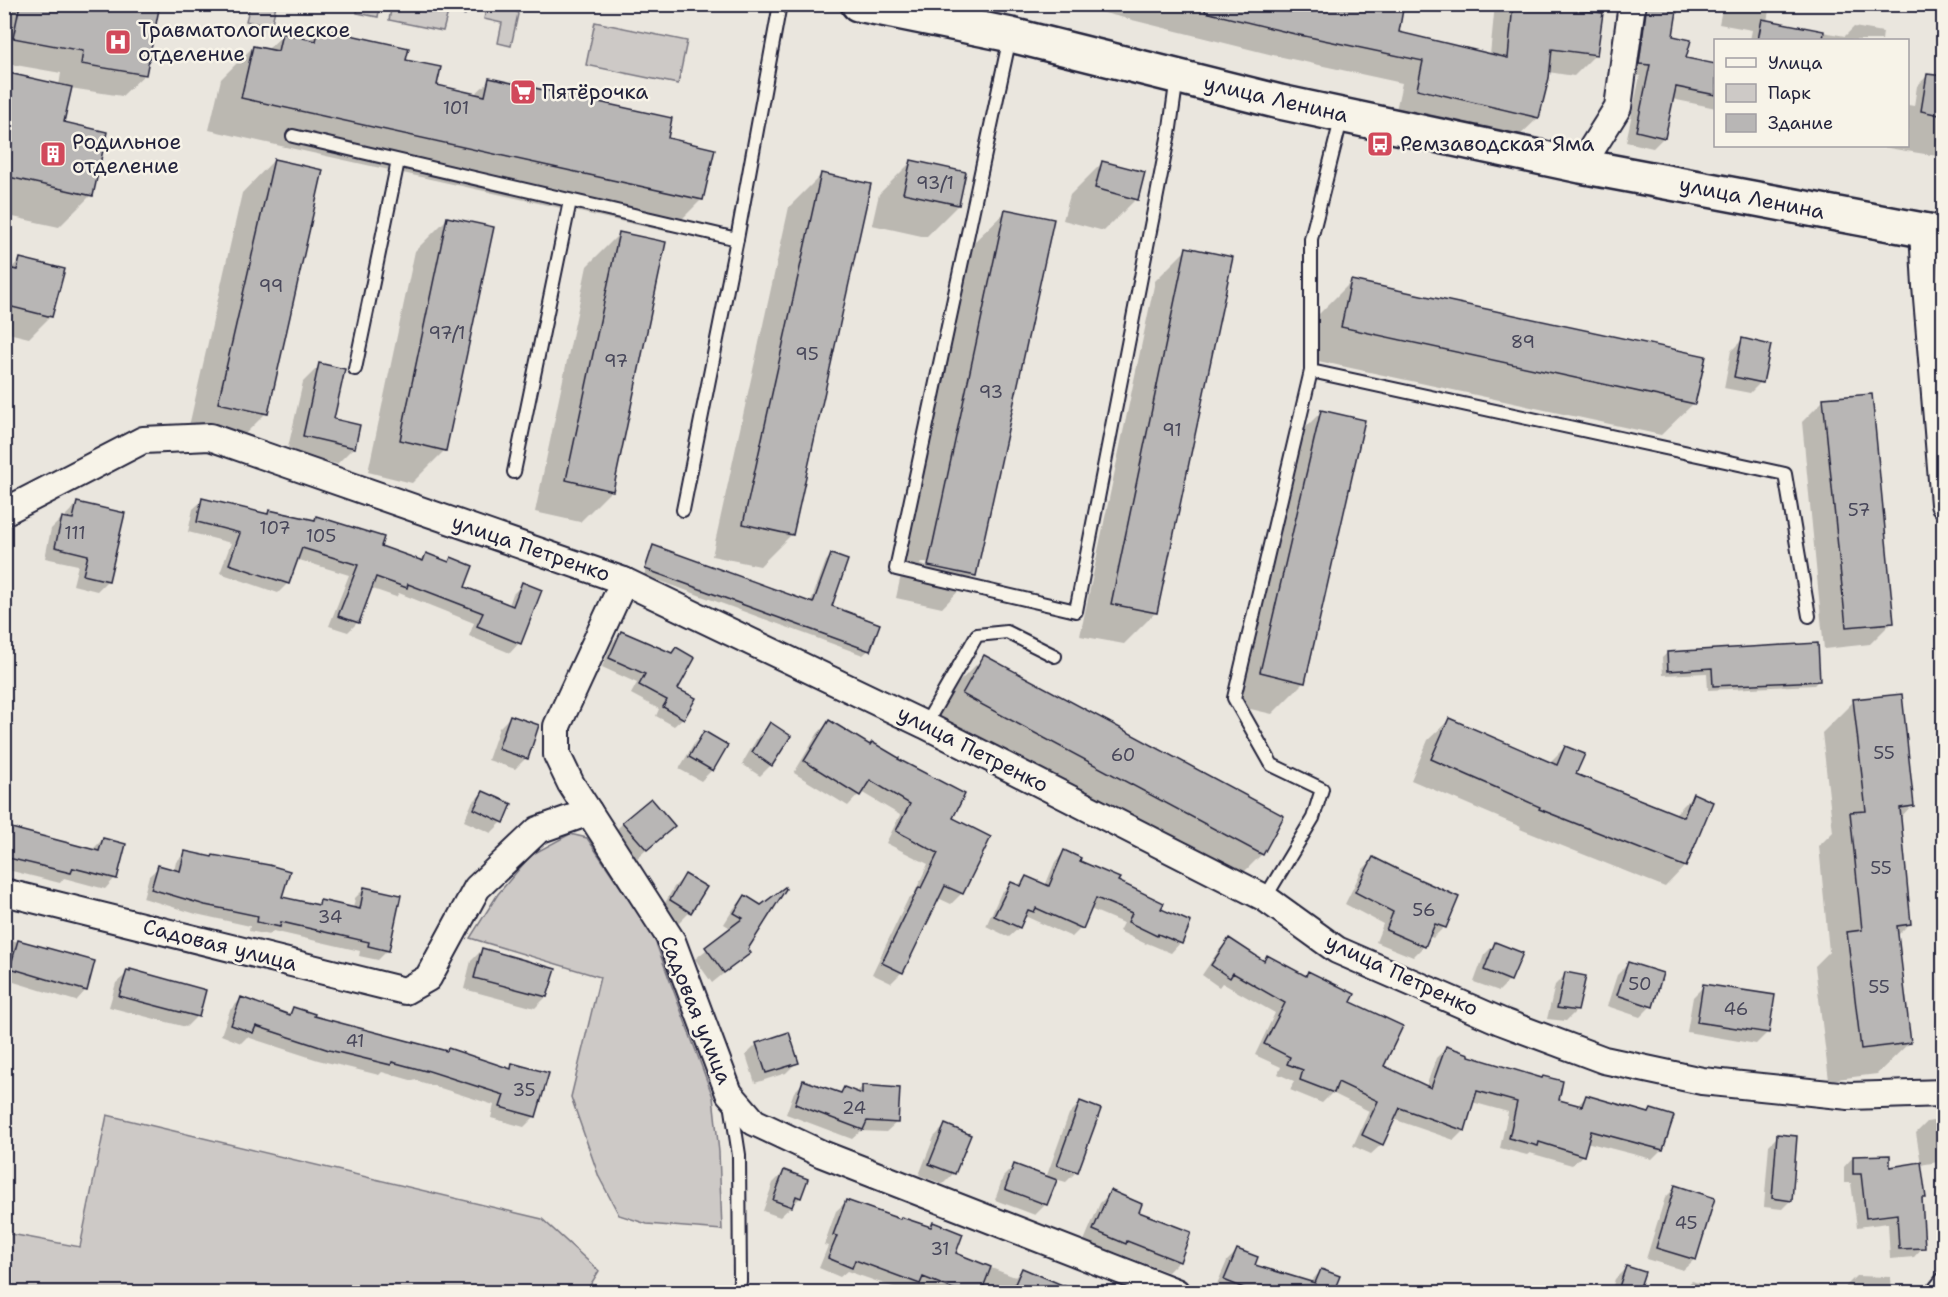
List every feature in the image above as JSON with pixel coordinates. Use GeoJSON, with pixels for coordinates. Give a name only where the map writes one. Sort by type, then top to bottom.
{"type":"FeatureCollection","features":[{"type":"Feature","properties":{"kind":"street","name":"улица Ленина"},"geometry":{"type":"LineString","coordinates":[[858,4],[1011,36],[1342,115],[1581,166],[1933,232]]}},
{"type":"Feature","properties":{"kind":"street"},"geometry":{"type":"LineString","coordinates":[[1581,166],[1618,107],[1632,4]]}},
{"type":"Feature","properties":{"kind":"street"},"geometry":{"type":"LineString","coordinates":[[1933,232],[1926,286],[1939,378],[1944,504]]}},
{"type":"Feature","properties":{"kind":"street","name":"улица Петренко"},"geometry":{"type":"LineString","coordinates":[[4,512],[143,440],[210,437],[624,581],[925,724],[1265,898],[1337,950],[1500,1021],[1604,1060],[1702,1081],[1849,1096],[1944,1093]]}},
{"type":"Feature","properties":{"kind":"street"},"geometry":{"type":"LineString","coordinates":[[589,812],[571,784],[557,755],[557,726],[624,581]]}},
{"type":"Feature","properties":{"kind":"street","name":"Садовая улица"},"geometry":{"type":"LineString","coordinates":[[4,892],[405,991],[428,978],[477,888],[538,830],[589,812],[672,941],[729,1093],[754,1122],[822,1154],[1176,1293]]}},
{"type":"Feature","properties":{"kind":"lane"},"geometry":{"type":"LineString","coordinates":[[683,510],[737,240],[780,4]]}},
{"type":"Feature","properties":{"kind":"lane"},"geometry":{"type":"LineString","coordinates":[[1011,36],[896,569],[1076,611],[1170,128],[1177,76]]}},
{"type":"Feature","properties":{"kind":"lane"},"geometry":{"type":"LineString","coordinates":[[1265,898],[1313,818],[1322,789],[1272,765],[1234,698],[1311,371],[1311,239],[1342,115]]}},
{"type":"Feature","properties":{"kind":"lane"},"geometry":{"type":"LineString","coordinates":[[293,136],[737,240]]}},
{"type":"Feature","properties":{"kind":"lane"},"geometry":{"type":"LineString","coordinates":[[355,369],[398,161]]}},
{"type":"Feature","properties":{"kind":"lane"},"geometry":{"type":"LineString","coordinates":[[514,471],[570,201]]}},
{"type":"Feature","properties":{"kind":"lane"},"geometry":{"type":"LineString","coordinates":[[1311,371],[1785,474],[1809,616]]}},
{"type":"Feature","properties":{"kind":"lane"},"geometry":{"type":"LineString","coordinates":[[925,724],[977,635],[1007,632],[1055,656]]}},
{"type":"Feature","properties":{"kind":"lane"},"geometry":{"type":"LineString","coordinates":[[729,1093],[739,1155],[741,1281],[738,1293]]}},
{"type":"Feature","properties":{"kind":"lane"},"geometry":{"type":"LineString","coordinates":[[1932,1293],[1944,1277]]}},
{"type":"Feature","properties":{"kind":"green space"},"geometry":{"type":"Polygon","coordinates":[[[392,4],[467,5],[465,15],[448,12],[443,31],[389,20],[392,4]]]}},
{"type":"Feature","properties":{"kind":"green space"},"geometry":{"type":"Polygon","coordinates":[[[250,5],[276,5],[271,27],[246,21],[250,5]]]}},
{"type":"Feature","properties":{"kind":"green space"},"geometry":{"type":"Polygon","coordinates":[[[358,5],[380,5],[378,17],[357,13],[358,5]]]}},
{"type":"Feature","properties":{"kind":"green space"},"geometry":{"type":"Polygon","coordinates":[[[487,5],[513,5],[518,14],[511,46],[498,43],[502,23],[484,19],[487,5]]]}},
{"type":"Feature","properties":{"kind":"green space"},"geometry":{"type":"Polygon","coordinates":[[[595,22],[687,41],[678,84],[586,65],[595,22]]]}},
{"type":"Feature","properties":{"kind":"green space"},"geometry":{"type":"Polygon","coordinates":[[[570,834],[587,838],[653,935],[713,1097],[719,1152],[722,1230],[647,1224],[619,1215],[599,1177],[571,1097],[600,977],[470,938],[498,894],[531,855],[570,834]]]}},
{"type":"Feature","properties":{"kind":"green space"},"geometry":{"type":"Polygon","coordinates":[[[107,1115],[542,1219],[599,1271],[586,1292],[5,1292],[5,1233],[80,1247],[107,1115]]]}},
{"type":"Feature","properties":{"kind":"building","name":"Травматологическое отделение"},"geometry":{"type":"Polygon","coordinates":[[[20,4],[160,4],[146,75],[81,64],[83,51],[13,38],[20,4]]]}},
{"type":"Feature","properties":{"kind":"building"},"geometry":{"type":"Polygon","coordinates":[[[1206,4],[1404,4],[1399,32],[1508,58],[1513,4],[1556,4],[1556,7],[1603,13],[1597,55],[1552,49],[1549,78],[1539,118],[1417,89],[1423,61],[1205,12],[1206,4]]]}},
{"type":"Feature","properties":{"kind":"building"},"geometry":{"type":"Polygon","coordinates":[[[1647,4],[1678,4],[1673,36],[1691,40],[1686,58],[1714,64],[1714,95],[1676,87],[1665,138],[1636,131],[1650,65],[1639,64],[1647,4]]]}},
{"type":"Feature","properties":{"kind":"building"},"geometry":{"type":"Polygon","coordinates":[[[1762,19],[1824,31],[1823,39],[1758,39],[1762,19]]]}},
{"type":"Feature","properties":{"kind":"building"},"geometry":{"type":"Polygon","coordinates":[[[319,28],[409,48],[406,60],[441,67],[437,85],[485,96],[489,78],[672,118],[668,138],[715,149],[703,200],[241,98],[253,46],[278,51],[282,33],[316,41],[319,28]]]}},
{"type":"Feature","properties":{"kind":"building","name":"Родильное отделение"},"geometry":{"type":"Polygon","coordinates":[[[4,72],[72,87],[64,122],[107,132],[93,196],[4,176],[4,72]]]}},
{"type":"Feature","properties":{"kind":"building"},"geometry":{"type":"Polygon","coordinates":[[[1927,74],[1944,76],[1944,116],[1921,111],[1927,74]]]}},
{"type":"Feature","properties":{"kind":"building"},"geometry":{"type":"Polygon","coordinates":[[[274,159],[323,170],[268,414],[218,403],[274,159]]]}},
{"type":"Feature","properties":{"kind":"building"},"geometry":{"type":"Polygon","coordinates":[[[911,160],[966,172],[959,205],[903,193],[911,160]]]}},
{"type":"Feature","properties":{"kind":"building"},"geometry":{"type":"Polygon","coordinates":[[[1102,161],[1145,172],[1138,200],[1095,188],[1102,161]]]}},
{"type":"Feature","properties":{"kind":"building"},"geometry":{"type":"Polygon","coordinates":[[[821,173],[871,184],[793,535],[743,524],[821,173]]]}},
{"type":"Feature","properties":{"kind":"building"},"geometry":{"type":"Polygon","coordinates":[[[1005,209],[1054,219],[976,576],[928,566],[1005,209]]]}},
{"type":"Feature","properties":{"kind":"building"},"geometry":{"type":"Polygon","coordinates":[[[447,217],[494,227],[446,451],[400,440],[447,217]]]}},
{"type":"Feature","properties":{"kind":"building"},"geometry":{"type":"Polygon","coordinates":[[[619,232],[666,242],[613,491],[566,480],[619,232]]]}},
{"type":"Feature","properties":{"kind":"building"},"geometry":{"type":"Polygon","coordinates":[[[1186,247],[1233,257],[1157,613],[1111,604],[1186,247]]]}},
{"type":"Feature","properties":{"kind":"building"},"geometry":{"type":"Polygon","coordinates":[[[20,258],[65,269],[52,317],[4,305],[4,267],[17,270],[20,258]]]}},
{"type":"Feature","properties":{"kind":"building"},"geometry":{"type":"Polygon","coordinates":[[[1351,280],[1706,356],[1695,404],[1341,327],[1351,280]]]}},
{"type":"Feature","properties":{"kind":"building"},"geometry":{"type":"Polygon","coordinates":[[[1742,338],[1771,345],[1763,383],[1734,377],[1742,338]]]}},
{"type":"Feature","properties":{"kind":"building"},"geometry":{"type":"Polygon","coordinates":[[[319,363],[345,369],[334,419],[360,425],[355,448],[303,436],[319,363]]]}},
{"type":"Feature","properties":{"kind":"building"},"geometry":{"type":"Polygon","coordinates":[[[1872,394],[1894,623],[1846,627],[1823,398],[1872,394]]]}},
{"type":"Feature","properties":{"kind":"building"},"geometry":{"type":"Polygon","coordinates":[[[1321,410],[1365,420],[1305,683],[1260,672],[1321,410]]]}},
{"type":"Feature","properties":{"kind":"building"},"geometry":{"type":"Polygon","coordinates":[[[202,498],[268,514],[269,510],[315,520],[316,516],[384,537],[381,546],[423,561],[426,553],[449,562],[451,557],[473,566],[465,587],[513,606],[522,582],[542,590],[521,644],[477,626],[483,613],[408,584],[407,588],[376,577],[359,623],[338,616],[358,565],[302,548],[289,584],[229,564],[240,533],[197,522],[202,498]]]}},
{"type":"Feature","properties":{"kind":"building"},"geometry":{"type":"Polygon","coordinates":[[[77,502],[125,513],[109,581],[83,575],[88,555],[55,547],[62,517],[73,519],[77,502]]]}},
{"type":"Feature","properties":{"kind":"building"},"geometry":{"type":"Polygon","coordinates":[[[653,545],[813,603],[831,554],[848,560],[832,606],[880,624],[870,651],[645,569],[653,545]]]}},
{"type":"Feature","properties":{"kind":"building"},"geometry":{"type":"Polygon","coordinates":[[[621,631],[672,653],[676,647],[695,658],[678,689],[696,698],[684,719],[663,707],[667,700],[639,685],[645,674],[609,658],[621,631]]]}},
{"type":"Feature","properties":{"kind":"building"},"geometry":{"type":"Polygon","coordinates":[[[1818,643],[1820,681],[1713,686],[1712,668],[1668,671],[1667,652],[1818,643]]]}},
{"type":"Feature","properties":{"kind":"building"},"geometry":{"type":"Polygon","coordinates":[[[984,655],[1284,816],[1263,855],[962,694],[984,655]]]}},
{"type":"Feature","properties":{"kind":"building"},"geometry":{"type":"Polygon","coordinates":[[[1902,694],[1914,806],[1900,808],[1911,924],[1897,926],[1911,1043],[1861,1049],[1847,932],[1862,930],[1850,812],[1866,811],[1853,699],[1902,694]]]}},
{"type":"Feature","properties":{"kind":"building"},"geometry":{"type":"Polygon","coordinates":[[[510,715],[539,725],[528,759],[498,749],[510,715]]]}},
{"type":"Feature","properties":{"kind":"building"},"geometry":{"type":"Polygon","coordinates":[[[1449,718],[1557,765],[1565,746],[1585,754],[1576,774],[1684,817],[1693,793],[1713,802],[1686,867],[1539,809],[1540,807],[1431,759],[1449,718]]]}},
{"type":"Feature","properties":{"kind":"building"},"geometry":{"type":"Polygon","coordinates":[[[829,720],[870,745],[872,742],[898,759],[965,794],[953,818],[991,837],[963,894],[945,886],[903,973],[882,963],[938,853],[896,831],[910,804],[870,780],[860,796],[804,761],[829,720]]]}},
{"type":"Feature","properties":{"kind":"building"},"geometry":{"type":"Polygon","coordinates":[[[770,722],[791,736],[772,766],[752,752],[770,722]]]}},
{"type":"Feature","properties":{"kind":"building"},"geometry":{"type":"Polygon","coordinates":[[[704,731],[728,745],[713,771],[689,757],[704,731]]]}},
{"type":"Feature","properties":{"kind":"building"},"geometry":{"type":"Polygon","coordinates":[[[483,791],[512,804],[504,823],[474,809],[483,791]]]}},
{"type":"Feature","properties":{"kind":"building"},"geometry":{"type":"Polygon","coordinates":[[[651,798],[675,826],[647,850],[622,822],[651,798]]]}},
{"type":"Feature","properties":{"kind":"building"},"geometry":{"type":"Polygon","coordinates":[[[4,826],[99,851],[103,838],[126,844],[117,879],[73,868],[71,873],[4,857],[4,826]]]}},
{"type":"Feature","properties":{"kind":"building"},"geometry":{"type":"Polygon","coordinates":[[[1064,850],[1081,858],[1080,861],[1120,878],[1118,881],[1164,903],[1161,909],[1191,922],[1182,944],[1158,934],[1157,936],[1128,922],[1132,913],[1096,898],[1083,929],[1036,908],[1034,912],[1028,910],[1020,928],[994,916],[1011,882],[1021,886],[1026,876],[1049,886],[1064,850]]]}},
{"type":"Feature","properties":{"kind":"building"},"geometry":{"type":"Polygon","coordinates":[[[185,851],[269,865],[290,871],[282,897],[319,905],[320,900],[360,909],[364,887],[401,895],[389,951],[368,946],[369,942],[281,922],[280,927],[257,922],[258,916],[205,905],[151,889],[158,865],[180,871],[185,851]]]}},
{"type":"Feature","properties":{"kind":"building"},"geometry":{"type":"Polygon","coordinates":[[[1373,857],[1459,897],[1446,928],[1435,924],[1425,947],[1386,930],[1393,912],[1355,892],[1373,857]]]}},
{"type":"Feature","properties":{"kind":"building"},"geometry":{"type":"Polygon","coordinates":[[[685,874],[707,887],[691,913],[670,900],[685,874]]]}},
{"type":"Feature","properties":{"kind":"building"},"geometry":{"type":"Polygon","coordinates":[[[785,887],[786,889],[748,949],[751,953],[724,973],[705,947],[743,918],[734,913],[745,895],[761,905],[785,887]]]}},
{"type":"Feature","properties":{"kind":"building"},"geometry":{"type":"Polygon","coordinates":[[[1229,938],[1264,961],[1267,955],[1306,976],[1308,971],[1355,994],[1351,1002],[1403,1026],[1384,1066],[1431,1088],[1446,1046],[1469,1054],[1469,1056],[1542,1078],[1543,1076],[1563,1081],[1559,1100],[1582,1106],[1586,1095],[1649,1113],[1651,1109],[1674,1116],[1663,1150],[1591,1131],[1584,1156],[1539,1142],[1538,1146],[1509,1138],[1517,1102],[1477,1091],[1465,1131],[1400,1108],[1383,1145],[1362,1135],[1378,1101],[1338,1082],[1334,1093],[1300,1080],[1303,1070],[1287,1064],[1290,1057],[1264,1044],[1285,1003],[1233,973],[1230,978],[1211,965],[1229,938]]]}},
{"type":"Feature","properties":{"kind":"building"},"geometry":{"type":"Polygon","coordinates":[[[18,940],[95,961],[87,991],[10,968],[18,940]]]}},
{"type":"Feature","properties":{"kind":"building"},"geometry":{"type":"Polygon","coordinates":[[[1495,942],[1523,953],[1511,981],[1484,970],[1495,942]]]}},
{"type":"Feature","properties":{"kind":"building"},"geometry":{"type":"Polygon","coordinates":[[[482,948],[556,969],[547,997],[474,978],[482,948]]]}},
{"type":"Feature","properties":{"kind":"building"},"geometry":{"type":"Polygon","coordinates":[[[1628,962],[1663,973],[1653,1007],[1617,995],[1628,962]]]}},
{"type":"Feature","properties":{"kind":"building"},"geometry":{"type":"Polygon","coordinates":[[[130,969],[206,990],[199,1017],[119,996],[127,970],[130,971],[130,969]]]}},
{"type":"Feature","properties":{"kind":"building"},"geometry":{"type":"Polygon","coordinates":[[[1565,972],[1586,976],[1578,1011],[1557,1008],[1565,972]]]}},
{"type":"Feature","properties":{"kind":"building"},"geometry":{"type":"Polygon","coordinates":[[[1703,984],[1775,995],[1769,1033],[1697,1022],[1703,984]]]}},
{"type":"Feature","properties":{"kind":"building"},"geometry":{"type":"Polygon","coordinates":[[[241,997],[290,1015],[293,1007],[315,1014],[314,1016],[447,1051],[448,1048],[511,1069],[512,1063],[549,1073],[536,1117],[500,1107],[504,1095],[426,1070],[392,1062],[391,1065],[329,1050],[256,1026],[253,1033],[231,1025],[241,997]]]}},
{"type":"Feature","properties":{"kind":"building"},"geometry":{"type":"Polygon","coordinates":[[[789,1032],[799,1063],[766,1073],[756,1043],[789,1032]]]}},
{"type":"Feature","properties":{"kind":"building"},"geometry":{"type":"Polygon","coordinates":[[[803,1080],[841,1093],[844,1087],[862,1094],[862,1085],[900,1088],[898,1123],[867,1121],[863,1130],[795,1104],[803,1080]]]}},
{"type":"Feature","properties":{"kind":"building"},"geometry":{"type":"Polygon","coordinates":[[[1080,1101],[1101,1109],[1078,1172],[1057,1165],[1080,1101]]]}},
{"type":"Feature","properties":{"kind":"building"},"geometry":{"type":"Polygon","coordinates":[[[945,1124],[971,1135],[955,1174],[929,1164],[945,1124]]]}},
{"type":"Feature","properties":{"kind":"building"},"geometry":{"type":"Polygon","coordinates":[[[1777,1134],[1797,1136],[1792,1201],[1772,1198],[1777,1134]]]}},
{"type":"Feature","properties":{"kind":"building"},"geometry":{"type":"Polygon","coordinates":[[[1890,1155],[1890,1167],[1921,1162],[1926,1198],[1922,1198],[1925,1248],[1899,1249],[1897,1214],[1866,1218],[1861,1174],[1853,1174],[1853,1156],[1890,1155]]]}},
{"type":"Feature","properties":{"kind":"building"},"geometry":{"type":"Polygon","coordinates":[[[1014,1164],[1057,1180],[1047,1205],[1005,1189],[1014,1164]]]}},
{"type":"Feature","properties":{"kind":"building"},"geometry":{"type":"Polygon","coordinates":[[[784,1170],[808,1179],[801,1198],[796,1196],[792,1207],[773,1200],[784,1170]]]}},
{"type":"Feature","properties":{"kind":"building"},"geometry":{"type":"Polygon","coordinates":[[[1675,1185],[1715,1198],[1696,1260],[1656,1248],[1675,1185]]]}},
{"type":"Feature","properties":{"kind":"building"},"geometry":{"type":"Polygon","coordinates":[[[1110,1190],[1142,1204],[1139,1212],[1191,1232],[1180,1262],[1093,1230],[1110,1190]]]}},
{"type":"Feature","properties":{"kind":"building"},"geometry":{"type":"Polygon","coordinates":[[[846,1200],[900,1219],[901,1217],[931,1227],[933,1222],[963,1234],[956,1253],[991,1267],[981,1293],[963,1293],[923,1277],[920,1284],[855,1260],[852,1268],[828,1258],[837,1236],[833,1235],[846,1200]]]}},
{"type":"Feature","properties":{"kind":"building"},"geometry":{"type":"Polygon","coordinates":[[[1237,1249],[1258,1257],[1255,1265],[1315,1283],[1321,1269],[1340,1276],[1333,1293],[1256,1293],[1224,1280],[1237,1249]]]}},
{"type":"Feature","properties":{"kind":"building"},"geometry":{"type":"Polygon","coordinates":[[[1626,1266],[1645,1272],[1638,1293],[1617,1293],[1626,1266]]]}},
{"type":"Feature","properties":{"kind":"building"},"geometry":{"type":"Polygon","coordinates":[[[1022,1268],[1079,1292],[1079,1293],[1011,1293],[1022,1268]]]}},
{"type":"Feature","properties":{"kind":"place","name":"Травматологическое отделение"},"geometry":{"type":"Point","coordinates":[118,42]}},
{"type":"Feature","properties":{"kind":"place","name":"Пятёрочка"},"geometry":{"type":"Point","coordinates":[523,92]}},
{"type":"Feature","properties":{"kind":"place","name":"Ремзаводская Яма"},"geometry":{"type":"Point","coordinates":[1380,144]}},
{"type":"Feature","properties":{"kind":"place","name":"Родильное отделение"},"geometry":{"type":"Point","coordinates":[53,154]}}]}
